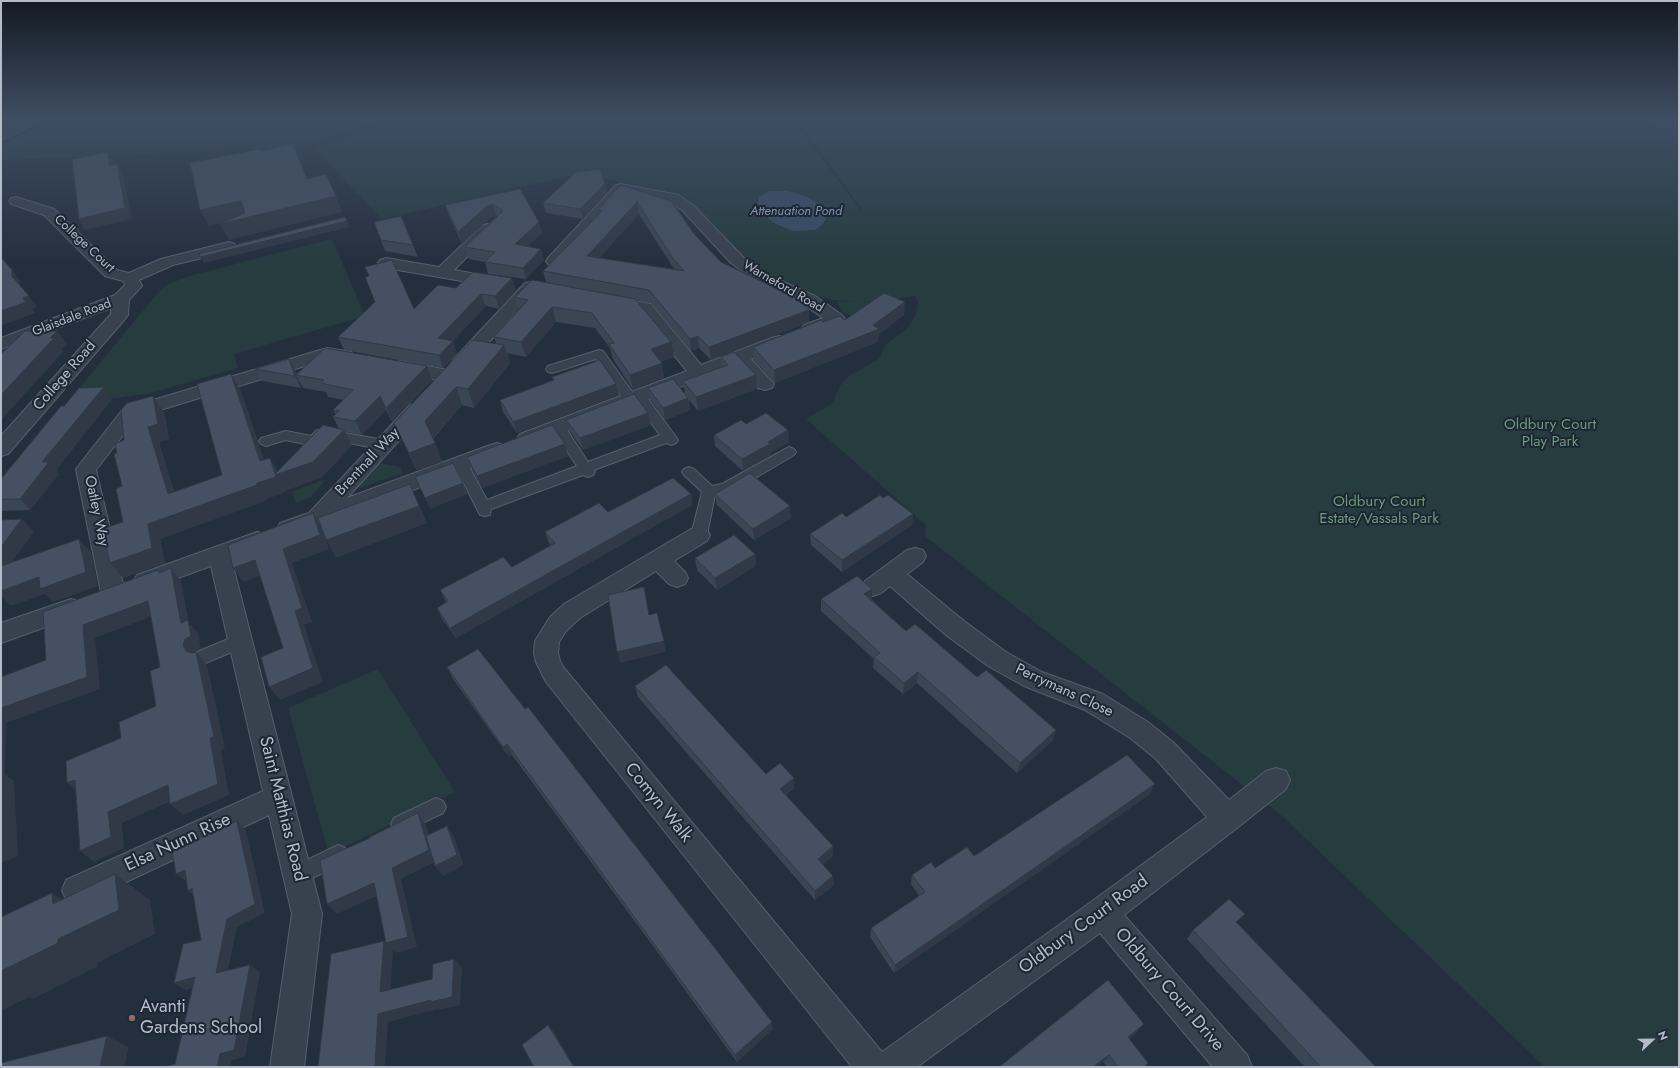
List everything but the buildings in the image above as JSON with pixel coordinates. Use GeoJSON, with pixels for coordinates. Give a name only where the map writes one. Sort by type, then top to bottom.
{"type":"FeatureCollection","features":[{"type":"Feature","properties":{"kind":"street","name":"Warneford Road"},"geometry":{"type":"LineString","coordinates":[[518,285],[622,188],[674,198],[687,207],[737,260],[762,278],[809,300],[836,319],[698,372]]}},
{"type":"Feature","properties":{"kind":"street","name":"College Court"},"geometry":{"type":"LineString","coordinates":[[16,201],[49,212],[111,273],[130,278],[167,262],[241,244]]}},
{"type":"Feature","properties":{"kind":"street"},"geometry":{"type":"LineString","coordinates":[[442,273],[496,222]]}},
{"type":"Feature","properties":{"kind":"street"},"geometry":{"type":"LineString","coordinates":[[386,263],[554,291]]}},
{"type":"Feature","properties":{"kind":"street","name":"College Court"},"geometry":{"type":"LineString","coordinates":[[121,299],[134,286],[130,278]]}},
{"type":"Feature","properties":{"kind":"street","name":"Brentnall Way"},"geometry":{"type":"LineString","coordinates":[[317,518],[448,376],[518,285]]}},
{"type":"Feature","properties":{"kind":"street","name":"Glaisdale Road"},"geometry":{"type":"LineString","coordinates":[[1,344],[121,299]]}},
{"type":"Feature","properties":{"kind":"street","name":"College Road"},"geometry":{"type":"LineString","coordinates":[[1,449],[119,315],[121,299]]}},
{"type":"Feature","properties":{"kind":"street"},"geometry":{"type":"LineString","coordinates":[[1,633],[410,484],[698,372],[645,308],[599,299]]}},
{"type":"Feature","properties":{"kind":"street","name":"Oatley Way"},"geometry":{"type":"LineString","coordinates":[[113,592],[86,469],[130,413],[327,353],[359,359]]}},
{"type":"Feature","properties":{"kind":"street"},"geometry":{"type":"LineString","coordinates":[[739,357],[765,384]]}},
{"type":"Feature","properties":{"kind":"street"},"geometry":{"type":"LineString","coordinates":[[381,363],[448,376]]}},
{"type":"Feature","properties":{"kind":"street","name":"Comyn Walk"},"geometry":{"type":"LineString","coordinates":[[699,534],[580,605],[558,624],[547,641],[546,653],[551,668],[560,681],[873,1067]]}},
{"type":"Feature","properties":{"kind":"street","name":"Saint Matthias Road"},"geometry":{"type":"LineString","coordinates":[[220,554],[307,914],[287,1067]]}},
{"type":"Feature","properties":{"kind":"street","name":"Perrymans Close"},"geometry":{"type":"LineString","coordinates":[[915,556],[882,580],[960,632],[997,659],[1033,678],[1094,702],[1138,730],[1165,751],[1194,781],[1227,819]]}},
{"type":"Feature","properties":{"kind":"street"},"geometry":{"type":"LineString","coordinates":[[658,559],[677,578]]}},
{"type":"Feature","properties":{"kind":"street","name":"Oldbury Court Road"},"geometry":{"type":"LineString","coordinates":[[889,1067],[1102,913],[1227,819],[1276,780]]}},
{"type":"Feature","properties":{"kind":"street","name":"Elsa Nunn Rise"},"geometry":{"type":"LineString","coordinates":[[77,890],[279,797]]}},
{"type":"Feature","properties":{"kind":"street","name":"Oldbury Court Drive"},"geometry":{"type":"LineString","coordinates":[[1102,913],[1235,1067]]}},
{"type":"Feature","properties":{"kind":"lane"},"geometry":{"type":"LineString","coordinates":[[461,464],[484,509],[669,439],[599,354],[552,369]]}},
{"type":"Feature","properties":{"kind":"lane"},"geometry":{"type":"LineString","coordinates":[[558,427],[587,470]]}},
{"type":"Feature","properties":{"kind":"lane"},"geometry":{"type":"LineString","coordinates":[[266,442],[286,435],[314,441],[322,432],[384,445]]}},
{"type":"Feature","properties":{"kind":"lane"},"geometry":{"type":"LineString","coordinates":[[689,472],[709,491],[725,489],[789,452]]}},
{"type":"Feature","properties":{"kind":"lane","name":"Comyn Walk"},"geometry":{"type":"LineString","coordinates":[[699,534],[709,491]]}},
{"type":"Feature","properties":{"kind":"lane"},"geometry":{"type":"LineString","coordinates":[[203,657],[240,641]]}},
{"type":"Feature","properties":{"kind":"lane"},"geometry":{"type":"LineString","coordinates":[[388,831],[436,807]]}},
{"type":"Feature","properties":{"kind":"lane"},"geometry":{"type":"LineString","coordinates":[[298,876],[353,848]]}},
{"type":"Feature","properties":{"kind":"green space","name":"Oldbury Court Estate/Vassals Park"},"geometry":{"type":"Polygon","coordinates":[[[333,167],[829,167],[862,212],[863,211],[831,167],[1679,167],[1679,1067],[1545,1067],[1282,816],[925,536],[926,525],[806,419],[832,404],[840,386],[849,376],[879,359],[886,344],[908,328],[916,314],[918,303],[915,296],[874,303],[866,302],[869,304],[852,317],[844,313],[836,301],[861,302],[834,300],[806,294],[770,275],[737,251],[703,217],[691,201],[681,194],[601,178],[587,172],[382,219],[333,167]]]}},
{"type":"Feature","properties":{"kind":"green space"},"geometry":{"type":"Polygon","coordinates":[[[332,239],[365,316],[234,354],[238,368],[147,394],[66,404],[166,285],[189,276],[332,239]]]}},
{"type":"Feature","properties":{"kind":"green space"},"geometry":{"type":"Polygon","coordinates":[[[374,462],[400,467],[403,473],[360,488],[357,482],[374,462]]]}},
{"type":"Feature","properties":{"kind":"green space"},"geometry":{"type":"Polygon","coordinates":[[[326,479],[311,497],[295,503],[293,491],[326,479]]]}},
{"type":"Feature","properties":{"kind":"green space"},"geometry":{"type":"Polygon","coordinates":[[[378,669],[455,792],[329,855],[288,708],[378,669]]]}},
{"type":"Feature","properties":{"kind":"water","name":"Attenuation Pond"},"geometry":{"type":"Polygon","coordinates":[[[769,191],[788,191],[805,196],[818,203],[827,213],[824,223],[815,230],[794,231],[776,224],[769,219],[758,205],[759,197],[769,191]]]}},
{"type":"Feature","properties":{"kind":"place","name":"Avanti Gardens School"},"geometry":{"type":"Point","coordinates":[132,1018]}},
{"type":"Feature","properties":{"kind":"park label","name":"Oldbury Court Play Park"},"geometry":{"type":"Point","coordinates":[1550,434]}}]}
